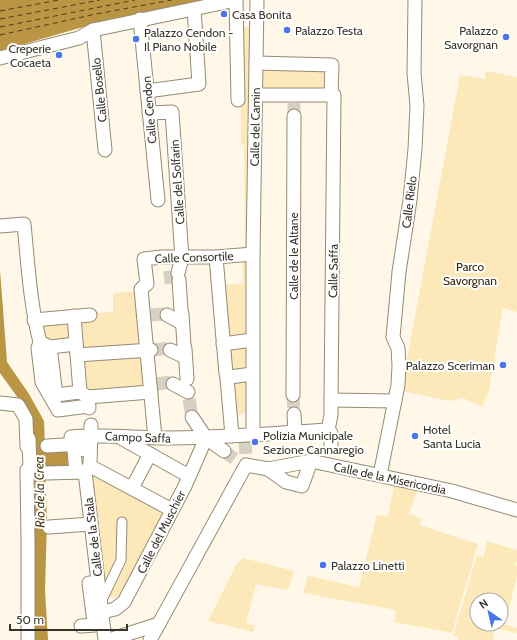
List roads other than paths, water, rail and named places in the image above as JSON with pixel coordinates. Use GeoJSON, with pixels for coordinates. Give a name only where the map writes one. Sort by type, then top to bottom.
{"type":"FeatureCollection","features":[{"type":"Feature","properties":{"kind":"street"},"geometry":{"type":"LineString","coordinates":[[0,58],[79,38],[93,30],[236,0],[238,100]]}},
{"type":"Feature","properties":{"kind":"street","name":"Calle del Camin"},"geometry":{"type":"LineString","coordinates":[[248,437],[252,374],[256,0]]}},
{"type":"Feature","properties":{"kind":"street","name":"Calle Rielo"},"geometry":{"type":"LineString","coordinates":[[380,475],[395,401],[399,365],[398,348],[393,337],[394,319],[410,200],[417,106],[414,73],[415,0]]}},
{"type":"Feature","properties":{"kind":"street"},"geometry":{"type":"LineString","coordinates":[[147,91],[199,84],[194,8]]}},
{"type":"Feature","properties":{"kind":"street","name":"Calle Cendon"},"geometry":{"type":"LineString","coordinates":[[140,19],[158,200]]}},
{"type":"Feature","properties":{"kind":"street","name":"Calle Bosello"},"geometry":{"type":"LineString","coordinates":[[93,30],[105,150]]}},
{"type":"Feature","properties":{"kind":"street","name":"Calle Saffa"},"geometry":{"type":"LineString","coordinates":[[256,63],[332,65],[332,400],[328,430],[331,433],[331,455]]}},
{"type":"Feature","properties":{"kind":"street"},"geometry":{"type":"LineString","coordinates":[[256,95],[333,96]]}},
{"type":"Feature","properties":{"kind":"street","name":"Calle del Solfarin"},"geometry":{"type":"LineString","coordinates":[[149,113],[172,112],[182,258],[179,277],[188,388],[173,384]]}},
{"type":"Feature","properties":{"kind":"street","name":"Calle de le Altane"},"geometry":{"type":"LineString","coordinates":[[293,395],[294,116]]}},
{"type":"Feature","properties":{"kind":"street"},"geometry":{"type":"LineString","coordinates":[[0,226],[24,224],[24,303],[34,320],[45,345],[46,382]]}},
{"type":"Feature","properties":{"kind":"street","name":"Calle Consortile"},"geometry":{"type":"LineString","coordinates":[[149,350],[146,315],[141,290],[147,284],[144,259],[162,257],[216,257],[253,254]]}},
{"type":"Feature","properties":{"kind":"street"},"geometry":{"type":"LineString","coordinates":[[216,257],[228,376],[232,436]]}},
{"type":"Feature","properties":{"kind":"street"},"geometry":{"type":"LineString","coordinates":[[24,303],[29,308],[35,362],[40,362]]}},
{"type":"Feature","properties":{"kind":"street"},"geometry":{"type":"LineString","coordinates":[[34,320],[90,315]]}},
{"type":"Feature","properties":{"kind":"street"},"geometry":{"type":"LineString","coordinates":[[167,315],[182,315]]}},
{"type":"Feature","properties":{"kind":"street"},"geometry":{"type":"LineString","coordinates":[[74,316],[82,401]]}},
{"type":"Feature","properties":{"kind":"street"},"geometry":{"type":"LineString","coordinates":[[224,344],[252,340]]}},
{"type":"Feature","properties":{"kind":"street"},"geometry":{"type":"LineString","coordinates":[[152,387],[82,401],[53,397],[46,382],[40,362],[38,348],[45,345],[77,349],[149,350],[152,387],[155,438]]}},
{"type":"Feature","properties":{"kind":"street"},"geometry":{"type":"LineString","coordinates":[[170,350],[185,350]]}},
{"type":"Feature","properties":{"kind":"street"},"geometry":{"type":"LineString","coordinates":[[228,376],[252,374]]}},
{"type":"Feature","properties":{"kind":"street"},"geometry":{"type":"LineString","coordinates":[[332,400],[395,401]]}},
{"type":"Feature","properties":{"kind":"street"},"geometry":{"type":"LineString","coordinates":[[0,403],[18,405],[26,419],[28,432],[30,468],[27,470],[28,640]]}},
{"type":"Feature","properties":{"kind":"street"},"geometry":{"type":"LineString","coordinates":[[294,414],[295,432]]}},
{"type":"Feature","properties":{"kind":"street"},"geometry":{"type":"LineString","coordinates":[[192,418],[206,438],[224,451]]}},
{"type":"Feature","properties":{"kind":"street","name":"Campo Saffa"},"geometry":{"type":"LineString","coordinates":[[71,437],[87,454],[117,436],[155,438],[248,437],[328,430]]}},
{"type":"Feature","properties":{"kind":"street"},"geometry":{"type":"LineString","coordinates":[[117,436],[189,476]]}},
{"type":"Feature","properties":{"kind":"street","name":"Calle del Muschier"},"geometry":{"type":"LineString","coordinates":[[101,608],[115,609],[124,602],[189,476],[206,438]]}},
{"type":"Feature","properties":{"kind":"street"},"geometry":{"type":"LineString","coordinates":[[47,446],[87,454],[132,488],[172,510]]}},
{"type":"Feature","properties":{"kind":"street"},"geometry":{"type":"LineString","coordinates":[[46,473],[87,454]]}},
{"type":"Feature","properties":{"kind":"street","name":"Calle de la Stala"},"geometry":{"type":"LineString","coordinates":[[87,454],[91,524],[105,640]]}},
{"type":"Feature","properties":{"kind":"street"},"geometry":{"type":"LineString","coordinates":[[132,488],[150,454]]}},
{"type":"Feature","properties":{"kind":"street","name":"Calle de la Misericordia"},"geometry":{"type":"LineString","coordinates":[[150,640],[244,463],[268,469],[310,461],[331,455],[380,475],[452,491],[517,510]]}},
{"type":"Feature","properties":{"kind":"street"},"geometry":{"type":"LineString","coordinates":[[268,469],[286,482],[302,486],[310,461]]}},
{"type":"Feature","properties":{"kind":"street"},"geometry":{"type":"LineString","coordinates":[[49,527],[91,524]]}},
{"type":"Feature","properties":{"kind":"street"},"geometry":{"type":"LineString","coordinates":[[89,583],[96,640]]}},
{"type":"Feature","properties":{"kind":"street"},"geometry":{"type":"LineString","coordinates":[[109,640],[159,624]]}},
{"type":"Feature","properties":{"kind":"street"},"geometry":{"type":"LineString","coordinates":[[81,626],[94,625]]}},
{"type":"Feature","properties":{"kind":"lane"},"geometry":{"type":"LineString","coordinates":[[101,608],[121,560],[122,522]]}},
{"type":"Feature","properties":{"kind":"water"},"geometry":{"type":"Polygon","coordinates":[[[0,0],[212,0],[83,27],[0,51],[0,0]]]}},
{"type":"Feature","properties":{"kind":"water","name":"Rio de la Crea"},"geometry":{"type":"Polygon","coordinates":[[[0,270],[7,362],[29,394],[44,421],[45,448],[67,448],[68,467],[45,468],[47,521],[45,590],[48,640],[33,640],[26,409],[0,373],[0,270]]]}},
{"type":"Feature","properties":{"kind":"tunnel"},"geometry":{"type":"LineString","coordinates":[[294,97],[294,116]]}},
{"type":"Feature","properties":{"kind":"tunnel"},"geometry":{"type":"LineString","coordinates":[[164,278],[179,276]]}},
{"type":"Feature","properties":{"kind":"tunnel"},"geometry":{"type":"LineString","coordinates":[[151,315],[164,314]]}},
{"type":"Feature","properties":{"kind":"tunnel"},"geometry":{"type":"LineString","coordinates":[[154,350],[168,348]]}},
{"type":"Feature","properties":{"kind":"tunnel"},"geometry":{"type":"LineString","coordinates":[[157,384],[170,382]]}},
{"type":"Feature","properties":{"kind":"tunnel"},"geometry":{"type":"LineString","coordinates":[[293,395],[294,414]]}},
{"type":"Feature","properties":{"kind":"tunnel"},"geometry":{"type":"LineString","coordinates":[[189,399],[192,417]]}},
{"type":"Feature","properties":{"kind":"tunnel"},"geometry":{"type":"LineString","coordinates":[[245,441],[246,459]]}},
{"type":"Feature","properties":{"kind":"tunnel"},"geometry":{"type":"LineString","coordinates":[[331,445],[331,456]]}},
{"type":"Feature","properties":{"kind":"tunnel"},"geometry":{"type":"LineString","coordinates":[[224,451],[240,463]]}},
{"type":"Feature","properties":{"kind":"place","name":"Casa Bonita"},"geometry":{"type":"Point","coordinates":[224,14]}},
{"type":"Feature","properties":{"kind":"place","name":"Palazzo Testa"},"geometry":{"type":"Point","coordinates":[287,30]}},
{"type":"Feature","properties":{"kind":"place","name":"Palazzo Savorgnan"},"geometry":{"type":"Point","coordinates":[506,37]}},
{"type":"Feature","properties":{"kind":"place","name":"Palazzo Cendon - Il Piano Nobile"},"geometry":{"type":"Point","coordinates":[136,39]}},
{"type":"Feature","properties":{"kind":"place","name":"Creperie Cocaeta"},"geometry":{"type":"Point","coordinates":[59,55]}},
{"type":"Feature","properties":{"kind":"place","name":"Palazzo Sceriman"},"geometry":{"type":"Point","coordinates":[503,365]}},
{"type":"Feature","properties":{"kind":"place","name":"Hotel Santa Lucia"},"geometry":{"type":"Point","coordinates":[415,436]}},
{"type":"Feature","properties":{"kind":"place","name":"Polizia Municipale Sezione Cannaregio"},"geometry":{"type":"Point","coordinates":[255,442]}},
{"type":"Feature","properties":{"kind":"place","name":"Palazzo Linetti"},"geometry":{"type":"Point","coordinates":[323,565]}},
{"type":"Feature","properties":{"kind":"park label","name":"Parco Savorgnan"},"geometry":{"type":"Point","coordinates":[470,273]}}]}
